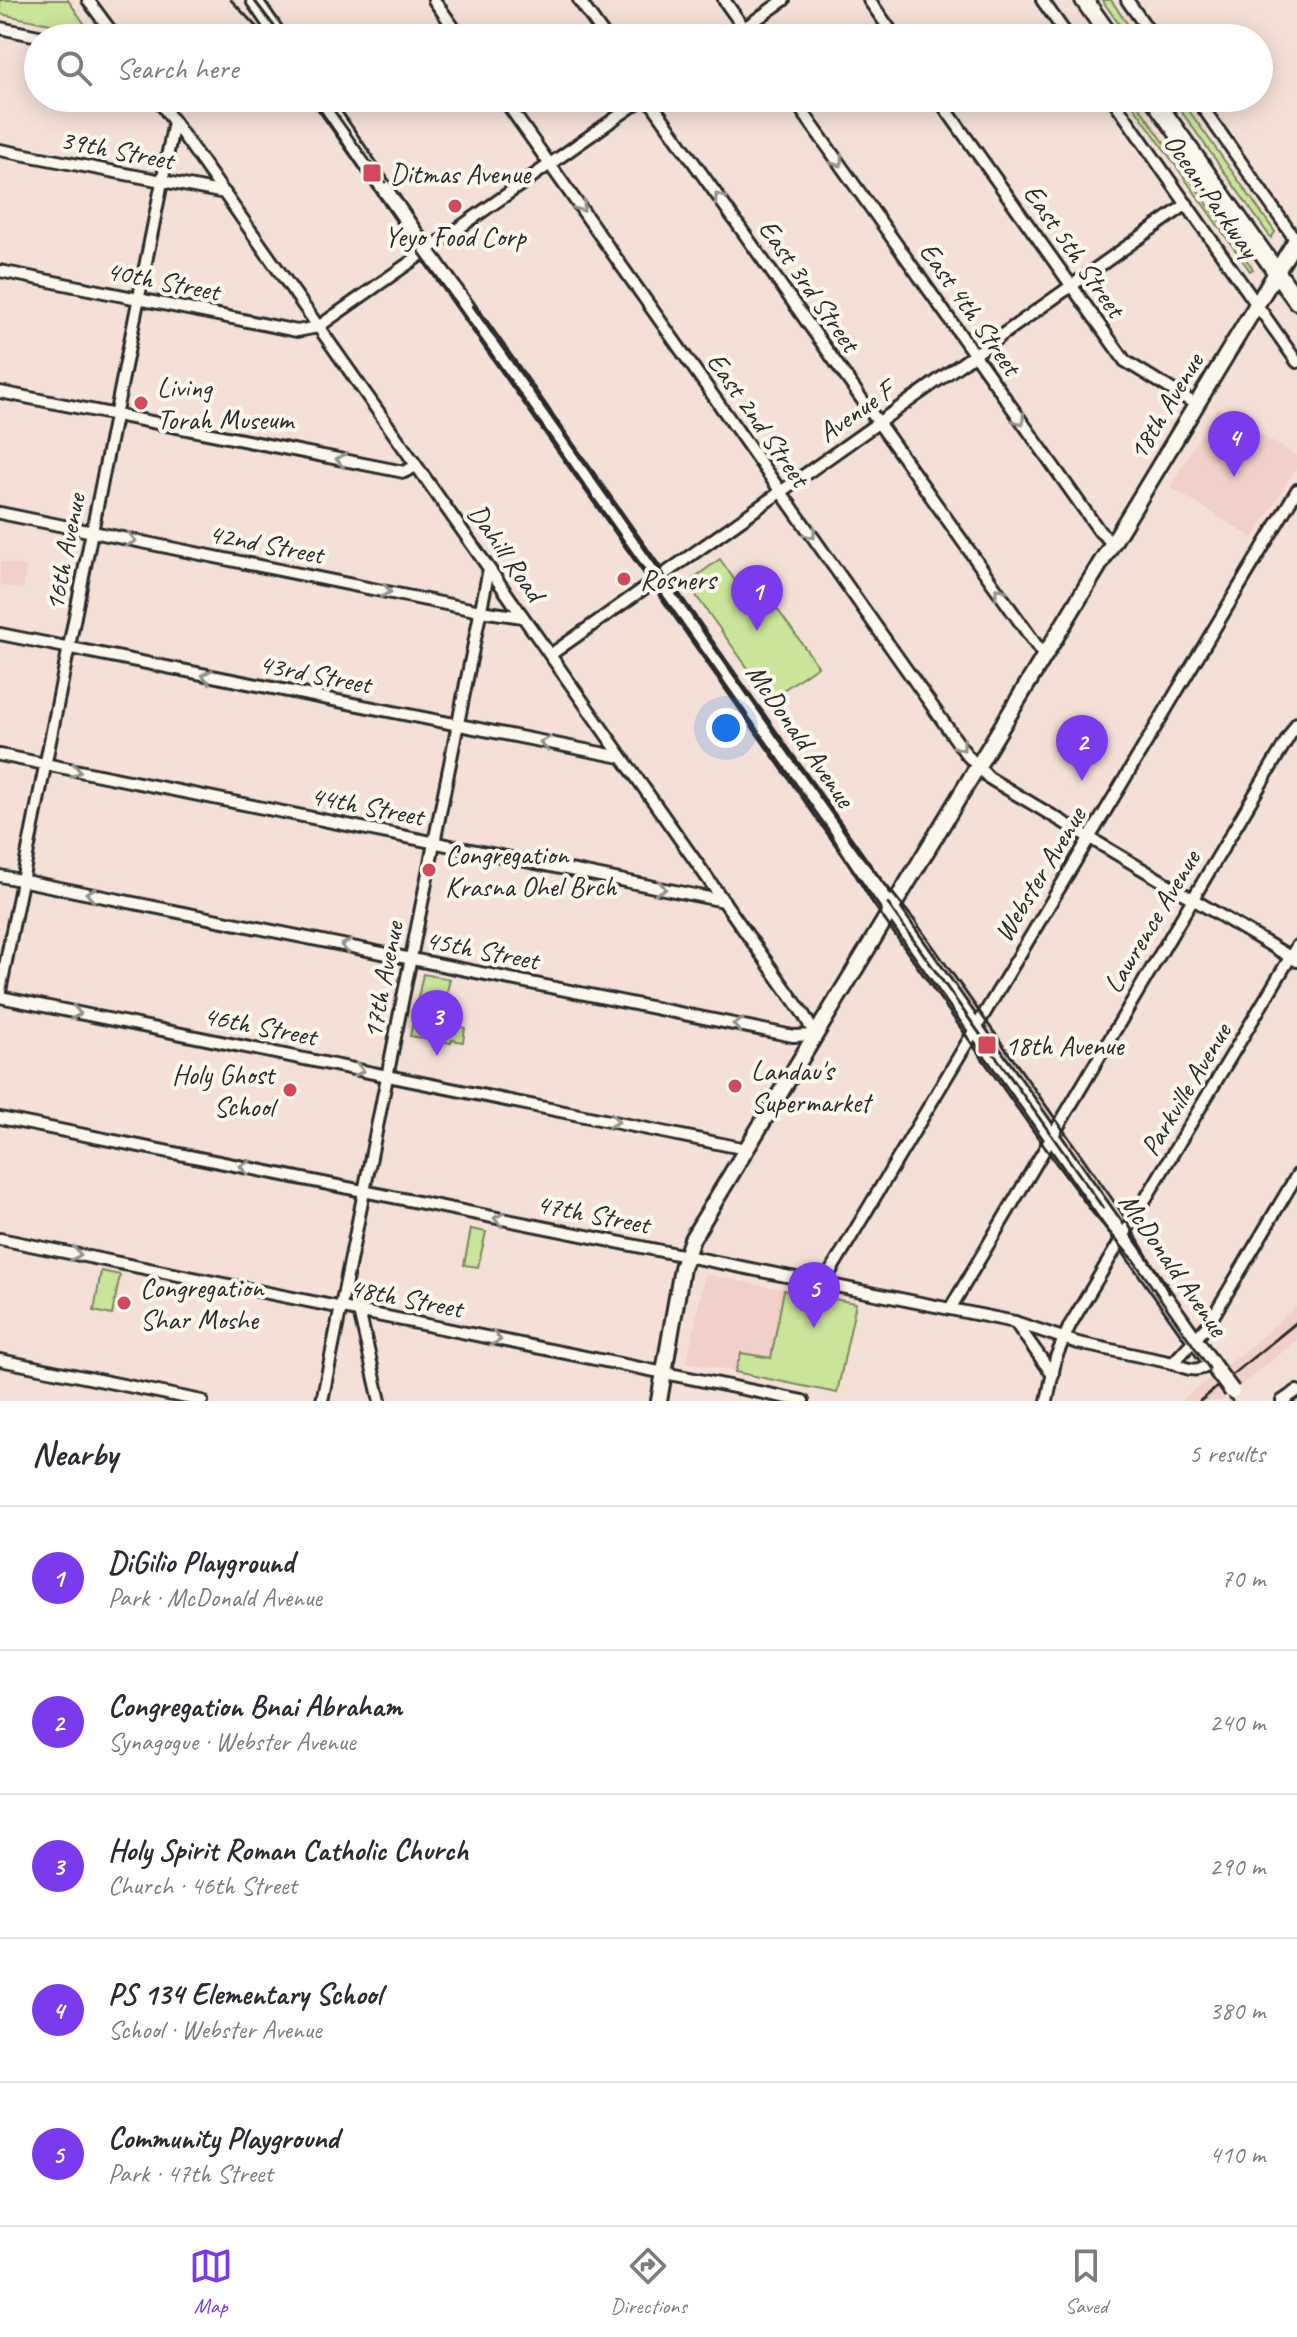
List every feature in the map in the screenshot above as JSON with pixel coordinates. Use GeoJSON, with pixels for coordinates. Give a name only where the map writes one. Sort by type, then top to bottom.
{"type":"FeatureCollection","features":[{"type":"Feature","properties":{"kind":"main road"},"geometry":{"type":"LineString","coordinates":[[254,0],[270,24]]}},
{"type":"Feature","properties":{"kind":"main road"},"geometry":{"type":"LineString","coordinates":[[1084,0],[1101,24]]}},
{"type":"Feature","properties":{"kind":"main road","name":"McDonald Avenue"},"geometry":{"type":"LineString","coordinates":[[332,112],[1235,1396]]}},
{"type":"Feature","properties":{"kind":"main road","name":"Ocean Parkway"},"geometry":{"type":"LineString","coordinates":[[1163,112],[1297,301]]}},
{"type":"Feature","properties":{"kind":"main road","name":"18th Avenue"},"geometry":{"type":"LineString","coordinates":[[659,1401],[686,1256],[692,1239],[1297,240]]}},
{"type":"Feature","properties":{"kind":"street"},"geometry":{"type":"LineString","coordinates":[[88,0],[106,24]]}},
{"type":"Feature","properties":{"kind":"street"},"geometry":{"type":"LineString","coordinates":[[434,0],[451,24]]}},
{"type":"Feature","properties":{"kind":"street"},"geometry":{"type":"LineString","coordinates":[[579,0],[596,24]]}},
{"type":"Feature","properties":{"kind":"street"},"geometry":{"type":"LineString","coordinates":[[724,0],[741,24]]}},
{"type":"Feature","properties":{"kind":"street"},"geometry":{"type":"LineString","coordinates":[[750,24],[784,0]]}},
{"type":"Feature","properties":{"kind":"street"},"geometry":{"type":"LineString","coordinates":[[869,0],[886,24]]}},
{"type":"Feature","properties":{"kind":"street"},"geometry":{"type":"LineString","coordinates":[[1042,0],[1059,24]]}},
{"type":"Feature","properties":{"kind":"street"},"geometry":{"type":"LineString","coordinates":[[1127,0],[1144,24]]}},
{"type":"Feature","properties":{"kind":"street"},"geometry":{"type":"LineString","coordinates":[[0,28],[24,33]]}},
{"type":"Feature","properties":{"kind":"street","name":"Dahill Road"},"geometry":{"type":"LineString","coordinates":[[167,112],[724,901],[815,1035]]}},
{"type":"Feature","properties":{"kind":"street","name":"East 2nd Street"},"geometry":{"type":"LineString","coordinates":[[513,112],[966,754],[989,778],[1294,959]]}},
{"type":"Feature","properties":{"kind":"street"},"geometry":{"type":"LineString","coordinates":[[318,327],[626,112]]}},
{"type":"Feature","properties":{"kind":"street","name":"East 3rd Street"},"geometry":{"type":"LineString","coordinates":[[656,112],[1044,656]]}},
{"type":"Feature","properties":{"kind":"street","name":"East 4th Street"},"geometry":{"type":"LineString","coordinates":[[803,112],[1100,532],[1113,543]]}},
{"type":"Feature","properties":{"kind":"street","name":"East 5th Street"},"geometry":{"type":"LineString","coordinates":[[948,112],[1125,361],[1197,405]]}},
{"type":"Feature","properties":{"kind":"street","name":"Ocean Parkway"},"geometry":{"type":"LineString","coordinates":[[1122,112],[1297,362]]}},
{"type":"Feature","properties":{"kind":"street","name":"Ocean Parkway"},"geometry":{"type":"LineString","coordinates":[[1206,112],[1297,240]]}},
{"type":"Feature","properties":{"kind":"street","name":"16th Avenue"},"geometry":{"type":"LineString","coordinates":[[0,991],[174,122]]}},
{"type":"Feature","properties":{"kind":"street","name":"39th Street"},"geometry":{"type":"LineString","coordinates":[[0,150],[225,193]]}},
{"type":"Feature","properties":{"kind":"street","name":"Avenue F"},"geometry":{"type":"LineString","coordinates":[[550,655],[1187,204]]}},
{"type":"Feature","properties":{"kind":"street","name":"40th Street"},"geometry":{"type":"LineString","coordinates":[[0,271],[297,331],[318,327]]}},
{"type":"Feature","properties":{"kind":"street"},"geometry":{"type":"LineString","coordinates":[[0,392],[404,472],[416,466]]}},
{"type":"Feature","properties":{"kind":"street","name":"Webster Avenue"},"geometry":{"type":"LineString","coordinates":[[823,1284],[1297,490]]}},
{"type":"Feature","properties":{"kind":"street","name":"42nd Street"},"geometry":{"type":"LineString","coordinates":[[0,513],[480,611],[523,617]]}},
{"type":"Feature","properties":{"kind":"street","name":"17th Avenue"},"geometry":{"type":"LineString","coordinates":[[322,1401],[489,569]]}},
{"type":"Feature","properties":{"kind":"street","name":"43rd Street"},"geometry":{"type":"LineString","coordinates":[[0,634],[621,757]]}},
{"type":"Feature","properties":{"kind":"street","name":"Lawrence Avenue"},"geometry":{"type":"LineString","coordinates":[[950,1309],[1297,723]]}},
{"type":"Feature","properties":{"kind":"street","name":"44th Street"},"geometry":{"type":"LineString","coordinates":[[0,755],[724,901]]}},
{"type":"Feature","properties":{"kind":"street","name":"45th Street"},"geometry":{"type":"LineString","coordinates":[[0,876],[793,1036],[815,1035]]}},
{"type":"Feature","properties":{"kind":"street","name":"Parkville Avenue"},"geometry":{"type":"LineString","coordinates":[[1047,1401],[1064,1338],[1294,959],[1297,946]]}},
{"type":"Feature","properties":{"kind":"street","name":"46th Street"},"geometry":{"type":"LineString","coordinates":[[0,997],[746,1149]]}},
{"type":"Feature","properties":{"kind":"street","name":"47th Street"},"geometry":{"type":"LineString","coordinates":[[0,1118],[1015,1322],[1064,1338],[1195,1370],[1215,1367]]}},
{"type":"Feature","properties":{"kind":"street"},"geometry":{"type":"LineString","coordinates":[[1173,1363],[1208,1325],[1297,1175]]}},
{"type":"Feature","properties":{"kind":"street","name":"48th Street"},"geometry":{"type":"LineString","coordinates":[[0,1239],[803,1401]]}},
{"type":"Feature","properties":{"kind":"street"},"geometry":{"type":"LineString","coordinates":[[359,1311],[380,1401]]}},
{"type":"Feature","properties":{"kind":"street"},"geometry":{"type":"LineString","coordinates":[[1015,1322],[1053,1375]]}},
{"type":"Feature","properties":{"kind":"street"},"geometry":{"type":"LineString","coordinates":[[0,1360],[202,1401]]}},
{"type":"Feature","properties":{"kind":"street"},"geometry":{"type":"LineString","coordinates":[[1282,1401],[1297,1391]]}},
{"type":"Feature","properties":{"kind":"shaded area"},"geometry":{"type":"Polygon","coordinates":[[[1217,408],[1297,456],[1297,466],[1253,538],[1170,487],[1217,408]]]}},
{"type":"Feature","properties":{"kind":"shaded area"},"geometry":{"type":"Polygon","coordinates":[[[0,561],[27,567],[23,590],[0,585],[0,561]]]}},
{"type":"Feature","properties":{"kind":"shaded area"},"geometry":{"type":"Polygon","coordinates":[[[705,1274],[784,1290],[771,1358],[738,1354],[735,1372],[687,1362],[705,1274]]]}},
{"type":"Feature","properties":{"kind":"shaded area"},"geometry":{"type":"Polygon","coordinates":[[[1297,1306],[1297,1340],[1249,1379],[1221,1401],[1180,1401],[1232,1362],[1297,1306]]]}},
{"type":"Feature","properties":{"kind":"green space"},"geometry":{"type":"Polygon","coordinates":[[[0,0],[68,0],[84,24],[50,24],[0,14],[0,0]]]}},
{"type":"Feature","properties":{"kind":"green space"},"geometry":{"type":"Polygon","coordinates":[[[1102,0],[1111,0],[1127,24],[1119,24],[1102,0]]]}},
{"type":"Feature","properties":{"kind":"green space"},"geometry":{"type":"Polygon","coordinates":[[[1138,112],[1143,112],[1253,269],[1250,271],[1138,112]]]}},
{"type":"Feature","properties":{"kind":"green space"},"geometry":{"type":"Polygon","coordinates":[[[1182,112],[1190,112],[1275,232],[1271,238],[1182,112]]]}},
{"type":"Feature","properties":{"kind":"green space"},"geometry":{"type":"Polygon","coordinates":[[[720,559],[745,595],[760,585],[818,666],[770,699],[687,583],[720,559]]]}},
{"type":"Feature","properties":{"kind":"green space"},"geometry":{"type":"Polygon","coordinates":[[[423,974],[450,979],[443,1010],[449,1012],[447,1024],[465,1028],[463,1042],[410,1036],[423,974]]]}},
{"type":"Feature","properties":{"kind":"green space"},"geometry":{"type":"Polygon","coordinates":[[[471,1229],[486,1232],[478,1267],[464,1265],[471,1229]]]}},
{"type":"Feature","properties":{"kind":"green space"},"geometry":{"type":"Polygon","coordinates":[[[101,1271],[120,1275],[112,1315],[94,1311],[101,1271]]]}},
{"type":"Feature","properties":{"kind":"green space"},"geometry":{"type":"Polygon","coordinates":[[[784,1290],[856,1303],[837,1393],[735,1372],[741,1353],[771,1358],[784,1290]]]}},
{"type":"Feature","properties":{"kind":"railway"},"geometry":{"type":"LineString","coordinates":[[231,0],[254,24]]}},
{"type":"Feature","properties":{"kind":"railway"},"geometry":{"type":"LineString","coordinates":[[254,0],[272,24]]}},
{"type":"Feature","properties":{"kind":"railway"},"geometry":{"type":"LineString","coordinates":[[320,112],[827,828],[872,902],[1056,1163],[1134,1261],[1232,1401]]}},
{"type":"Feature","properties":{"kind":"railway"},"geometry":{"type":"LineString","coordinates":[[335,112],[385,182]]}},
{"type":"Feature","properties":{"kind":"railway"},"geometry":{"type":"LineString","coordinates":[[473,306],[859,852],[915,921],[1120,1210],[1169,1293]]}},
{"type":"Feature","properties":{"kind":"railway"},"geometry":{"type":"LineString","coordinates":[[888,904],[1103,1208]]}},
{"type":"Feature","properties":{"kind":"railway"},"geometry":{"type":"LineString","coordinates":[[1200,1401],[1297,1322]]}},
{"type":"Feature","properties":{"kind":"place","name":"Ditmas Avenue"},"geometry":{"type":"Point","coordinates":[372,173]}},
{"type":"Feature","properties":{"kind":"place","name":"Yeyo Food Corp"},"geometry":{"type":"Point","coordinates":[455,206]}},
{"type":"Feature","properties":{"kind":"place","name":"Living Torah Museum"},"geometry":{"type":"Point","coordinates":[141,403]}},
{"type":"Feature","properties":{"kind":"place","name":"PS 134 Elementary School"},"geometry":{"type":"Point","coordinates":[1234,477]}},
{"type":"Feature","properties":{"kind":"place","name":"Rosners"},"geometry":{"type":"Point","coordinates":[624,579]}},
{"type":"Feature","properties":{"kind":"place","name":"DiGilio Playground"},"geometry":{"type":"Point","coordinates":[757,631]}},
{"type":"Feature","properties":{"kind":"place","name":"Congregation Bnai Abraham"},"geometry":{"type":"Point","coordinates":[1082,781]}},
{"type":"Feature","properties":{"kind":"place","name":"Congregation Krasna Ohel Brch"},"geometry":{"type":"Point","coordinates":[429,870]}},
{"type":"Feature","properties":{"kind":"place","name":"18th Avenue"},"geometry":{"type":"Point","coordinates":[987,1045]}},
{"type":"Feature","properties":{"kind":"place","name":"Holy Spirit Roman Catholic Church"},"geometry":{"type":"Point","coordinates":[437,1056]}},
{"type":"Feature","properties":{"kind":"place","name":"Landau's Supermarket"},"geometry":{"type":"Point","coordinates":[735,1086]}},
{"type":"Feature","properties":{"kind":"place","name":"Holy Ghost School"},"geometry":{"type":"Point","coordinates":[290,1090]}},
{"type":"Feature","properties":{"kind":"place","name":"Congregation Shar Moshe"},"geometry":{"type":"Point","coordinates":[124,1303]}},
{"type":"Feature","properties":{"kind":"place","name":"Community Playground"},"geometry":{"type":"Point","coordinates":[814,1328]}}]}
